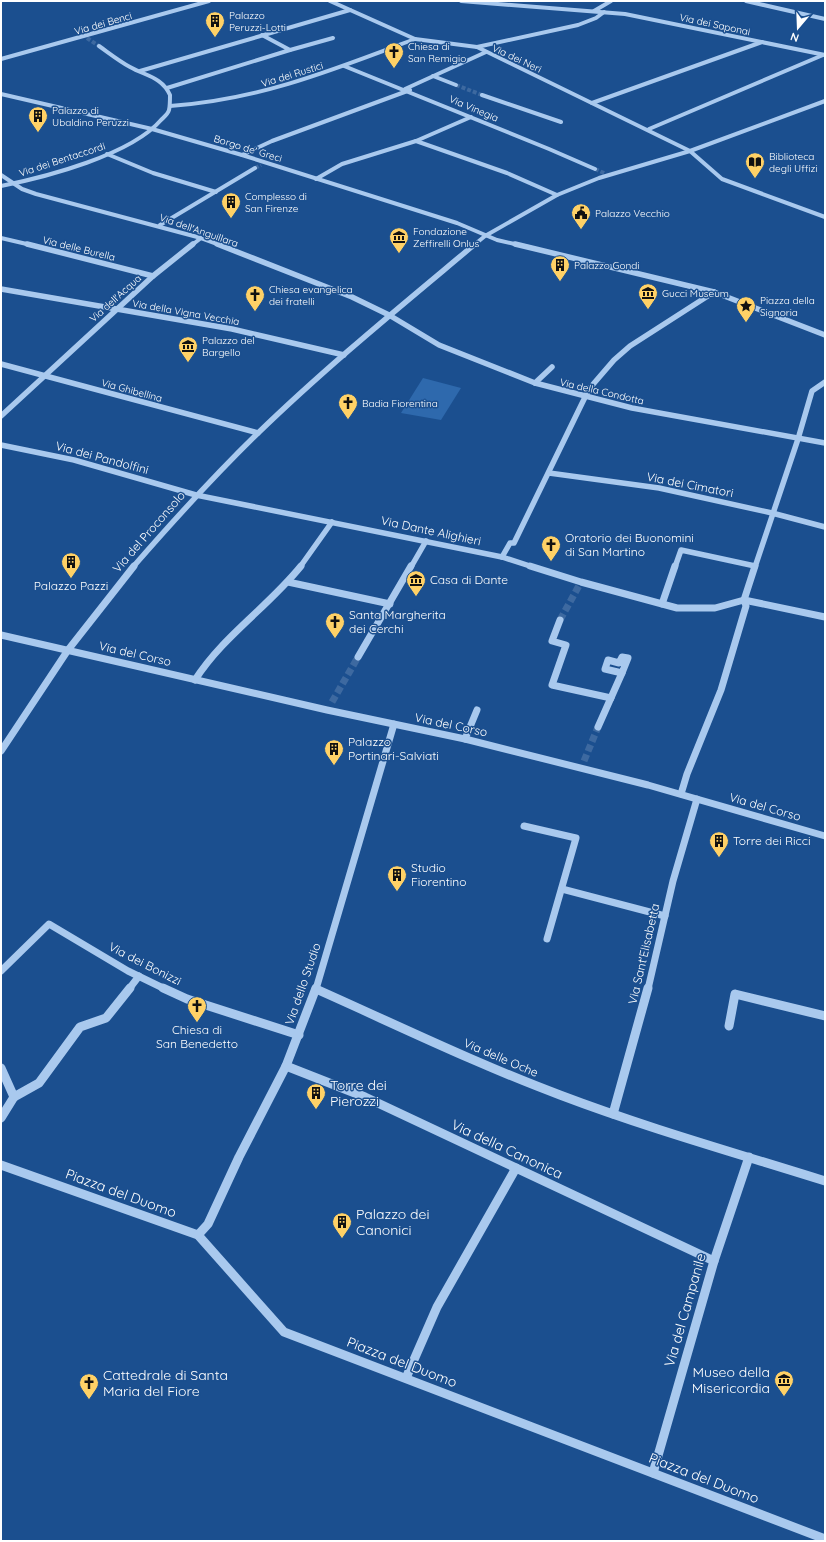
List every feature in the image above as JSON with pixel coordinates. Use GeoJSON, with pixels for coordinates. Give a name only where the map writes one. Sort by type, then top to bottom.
{"type":"FeatureCollection","features":[{"type":"Feature","properties":{"kind":"street","name":"Via dei Benci"},"geometry":{"type":"LineString","coordinates":[[1,59],[86,37],[209,1]]}},
{"type":"Feature","properties":{"kind":"street","name":"Via dei Neri"},"geometry":{"type":"LineString","coordinates":[[330,1],[389,30],[415,39],[477,47],[649,129],[690,151],[722,179],[825,217]]}},
{"type":"Feature","properties":{"kind":"street","name":"Via dei Saponai"},"geometry":{"type":"LineString","coordinates":[[460,1],[535,7],[554,5],[654,19],[824,55]]}},
{"type":"Feature","properties":{"kind":"street"},"geometry":{"type":"LineString","coordinates":[[594,11],[611,1]]}},
{"type":"Feature","properties":{"kind":"street"},"geometry":{"type":"LineString","coordinates":[[746,1],[825,19]]}},
{"type":"Feature","properties":{"kind":"street"},"geometry":{"type":"LineString","coordinates":[[542,7],[546,4]]}},
{"type":"Feature","properties":{"kind":"street"},"geometry":{"type":"LineString","coordinates":[[140,71],[350,10]]}},
{"type":"Feature","properties":{"kind":"street"},"geometry":{"type":"LineString","coordinates":[[477,47],[501,43],[573,26],[593,20],[604,12]]}},
{"type":"Feature","properties":{"kind":"street"},"geometry":{"type":"LineString","coordinates":[[262,35],[290,50]]}},
{"type":"Feature","properties":{"kind":"street"},"geometry":{"type":"LineString","coordinates":[[167,88],[333,38]]}},
{"type":"Feature","properties":{"kind":"street","name":"Via dei Rustici"},"geometry":{"type":"LineString","coordinates":[[170,106],[220,101],[268,91],[344,66],[415,39]]}},
{"type":"Feature","properties":{"kind":"street"},"geometry":{"type":"LineString","coordinates":[[592,103],[762,42]]}},
{"type":"Feature","properties":{"kind":"street"},"geometry":{"type":"LineString","coordinates":[[99,46],[134,69],[150,74],[167,88],[172,98],[170,106]]}},
{"type":"Feature","properties":{"kind":"street"},"geometry":{"type":"LineString","coordinates":[[242,155],[272,141],[407,90],[434,75],[486,52]]}},
{"type":"Feature","properties":{"kind":"street"},"geometry":{"type":"LineString","coordinates":[[649,129],[824,55]]}},
{"type":"Feature","properties":{"kind":"street","name":"Via Vinegia"},"geometry":{"type":"LineString","coordinates":[[344,66],[566,154],[595,168]]}},
{"type":"Feature","properties":{"kind":"street"},"geometry":{"type":"LineString","coordinates":[[434,75],[456,85]]}},
{"type":"Feature","properties":{"kind":"street","name":"Borgo de' Greci"},"geometry":{"type":"LineString","coordinates":[[1,94],[152,130],[242,155],[263,164],[316,179],[457,224],[485,236],[714,292],[825,335]]}},
{"type":"Feature","properties":{"kind":"street"},"geometry":{"type":"LineString","coordinates":[[482,95],[561,122]]}},
{"type":"Feature","properties":{"kind":"street","name":"Via del Proconsolo"},"geometry":{"type":"LineString","coordinates":[[1,751],[68,650],[128,572],[196,496],[258,433],[344,355],[389,315],[485,236],[557,195],[608,174],[690,151],[825,101]]}},
{"type":"Feature","properties":{"kind":"street","name":"Via dei Bentaccordi"},"geometry":{"type":"LineString","coordinates":[[1,186],[13,184],[74,166],[107,154],[138,139],[152,130],[166,115],[170,106]]}},
{"type":"Feature","properties":{"kind":"street"},"geometry":{"type":"LineString","coordinates":[[316,179],[342,164],[416,141],[470,117]]}},
{"type":"Feature","properties":{"kind":"street"},"geometry":{"type":"LineString","coordinates":[[416,141],[507,173],[557,195]]}},
{"type":"Feature","properties":{"kind":"street"},"geometry":{"type":"LineString","coordinates":[[107,154],[152,173],[216,192]]}},
{"type":"Feature","properties":{"kind":"street"},"geometry":{"type":"LineString","coordinates":[[160,225],[255,168]]}},
{"type":"Feature","properties":{"kind":"street","name":"Via dell'Anguillara"},"geometry":{"type":"LineString","coordinates":[[1,175],[13,184],[36,194],[160,225],[201,238],[352,297],[389,315]]}},
{"type":"Feature","properties":{"kind":"street","name":"Via delle Burella"},"geometry":{"type":"LineString","coordinates":[[1,238],[153,276]]}},
{"type":"Feature","properties":{"kind":"street","name":"Via dell'Acqua"},"geometry":{"type":"LineString","coordinates":[[1,416],[153,276],[201,238]]}},
{"type":"Feature","properties":{"kind":"street","name":"Via della Vigna Vecchia"},"geometry":{"type":"LineString","coordinates":[[1,289],[232,329],[344,355]]}},
{"type":"Feature","properties":{"kind":"street"},"geometry":{"type":"LineString","coordinates":[[502,557],[510,543],[514,543],[589,389],[614,360],[638,341],[714,292]]}},
{"type":"Feature","properties":{"kind":"street","name":"Via della Condotta"},"geometry":{"type":"LineString","coordinates":[[389,315],[439,345],[535,383],[585,397],[706,423],[825,443]]}},
{"type":"Feature","properties":{"kind":"street","name":"Via Ghibellina"},"geometry":{"type":"LineString","coordinates":[[1,364],[258,433]]}},
{"type":"Feature","properties":{"kind":"street"},"geometry":{"type":"LineString","coordinates":[[535,383],[552,367]]}},
{"type":"Feature","properties":{"kind":"street"},"geometry":{"type":"LineString","coordinates":[[681,794],[687,774],[721,690],[746,606],[755,566],[798,439],[812,391],[825,382]]}},
{"type":"Feature","properties":{"kind":"street","name":"Via dei Pandolfini"},"geometry":{"type":"LineString","coordinates":[[1,445],[74,460],[196,496]]}},
{"type":"Feature","properties":{"kind":"street","name":"Via dei Cimatori"},"geometry":{"type":"LineString","coordinates":[[549,473],[659,488],[772,513],[825,527]]}},
{"type":"Feature","properties":{"kind":"street","name":"Via Dante Alighieri"},"geometry":{"type":"LineString","coordinates":[[196,496],[502,557],[581,582],[677,608],[704,609],[747,600]]}},
{"type":"Feature","properties":{"kind":"street"},"geometry":{"type":"LineString","coordinates":[[195,680],[207,662],[222,644],[288,582],[332,522]]}},
{"type":"Feature","properties":{"kind":"street"},"geometry":{"type":"LineString","coordinates":[[358,657],[426,541]]}},
{"type":"Feature","properties":{"kind":"street"},"geometry":{"type":"LineString","coordinates":[[660,603],[680,550],[755,566]]}},
{"type":"Feature","properties":{"kind":"street"},"geometry":{"type":"LineString","coordinates":[[288,582],[390,604]]}},
{"type":"Feature","properties":{"kind":"street"},"geometry":{"type":"LineString","coordinates":[[747,600],[825,617]]}},
{"type":"Feature","properties":{"kind":"street"},"geometry":{"type":"LineString","coordinates":[[560,620],[552,641],[566,645],[552,685],[611,698]]}},
{"type":"Feature","properties":{"kind":"street","name":"Via del Corso"},"geometry":{"type":"LineString","coordinates":[[1,635],[327,710],[581,764],[825,836]]}},
{"type":"Feature","properties":{"kind":"street"},"geometry":{"type":"LineString","coordinates":[[598,727],[622,673]]}},
{"type":"Feature","properties":{"kind":"street"},"geometry":{"type":"LineString","coordinates":[[327,710],[332,702]]}},
{"type":"Feature","properties":{"kind":"street"},"geometry":{"type":"LineString","coordinates":[[465,739],[477,710]]}},
{"type":"Feature","properties":{"kind":"street","name":"Via dello Studio"},"geometry":{"type":"LineString","coordinates":[[198,1235],[208,1224],[239,1157],[286,1066],[299,1035],[316,989],[394,724]]}},
{"type":"Feature","properties":{"kind":"street","name":"Via Sant'Elisabetta"},"geometry":{"type":"LineString","coordinates":[[613,1114],[644,1007],[664,916],[697,799]]}},
{"type":"Feature","properties":{"kind":"street"},"geometry":{"type":"LineString","coordinates":[[524,826],[576,838],[546,939]]}},
{"type":"Feature","properties":{"kind":"street"},"geometry":{"type":"LineString","coordinates":[[562,889],[664,916]]}},
{"type":"Feature","properties":{"kind":"street","name":"Via dei Bonizzi"},"geometry":{"type":"LineString","coordinates":[[1,971],[49,924],[140,976],[186,999],[299,1035]]}},
{"type":"Feature","properties":{"kind":"street"},"geometry":{"type":"LineString","coordinates":[[1,1118],[14,1097],[40,1083],[80,1027],[106,1018],[140,976]]}},
{"type":"Feature","properties":{"kind":"street","name":"Via delle Oche"},"geometry":{"type":"LineString","coordinates":[[316,989],[509,1075],[613,1114]]}},
{"type":"Feature","properties":{"kind":"street"},"geometry":{"type":"LineString","coordinates":[[729,1026],[736,994],[825,1016]]}},
{"type":"Feature","properties":{"kind":"street","name":"Via della Canonica"},"geometry":{"type":"LineString","coordinates":[[286,1066],[365,1097],[714,1261]]}},
{"type":"Feature","properties":{"kind":"street"},"geometry":{"type":"LineString","coordinates":[[1,1068],[14,1097]]}},
{"type":"Feature","properties":{"kind":"street"},"geometry":{"type":"LineString","coordinates":[[613,1114],[825,1181]]}},
{"type":"Feature","properties":{"kind":"street","name":"Via del Campanile"},"geometry":{"type":"LineString","coordinates":[[653,1473],[714,1261],[749,1157]]}},
{"type":"Feature","properties":{"kind":"street","name":"Piazza del Duomo"},"geometry":{"type":"LineString","coordinates":[[1,1165],[198,1235],[284,1332],[825,1539]]}},
{"type":"Feature","properties":{"kind":"street"},"geometry":{"type":"LineString","coordinates":[[406,1378],[438,1307],[477,1235],[516,1168]]}},
{"type":"Feature","properties":{"kind":"shaded area"},"geometry":{"type":"Polygon","coordinates":[[[423,378],[461,388],[441,420],[401,413],[423,378]]]}},
{"type":"Feature","properties":{"kind":"tunnel"},"geometry":{"type":"LineString","coordinates":[[87,38],[99,46]]}},
{"type":"Feature","properties":{"kind":"tunnel"},"geometry":{"type":"LineString","coordinates":[[456,85],[482,95]]}},
{"type":"Feature","properties":{"kind":"tunnel"},"geometry":{"type":"LineString","coordinates":[[255,168],[261,165]]}},
{"type":"Feature","properties":{"kind":"tunnel"},"geometry":{"type":"LineString","coordinates":[[595,169],[606,174]]}},
{"type":"Feature","properties":{"kind":"tunnel"},"geometry":{"type":"LineString","coordinates":[[560,620],[581,582]]}},
{"type":"Feature","properties":{"kind":"tunnel"},"geometry":{"type":"LineString","coordinates":[[332,702],[358,657]]}},
{"type":"Feature","properties":{"kind":"tunnel"},"geometry":{"type":"LineString","coordinates":[[584,761],[598,727]]}},
{"type":"Feature","properties":{"kind":"place","name":"Palazzo Peruzzi-Lotti"},"geometry":{"type":"Point","coordinates":[215,38]}},
{"type":"Feature","properties":{"kind":"place","name":"Chiesa di San Remigio"},"geometry":{"type":"Point","coordinates":[394,69]}},
{"type":"Feature","properties":{"kind":"place","name":"Palazzo di Ubaldino Peruzzi"},"geometry":{"type":"Point","coordinates":[38,133]}},
{"type":"Feature","properties":{"kind":"place","name":"Biblioteca degli Uffizi"},"geometry":{"type":"Point","coordinates":[755,179]}},
{"type":"Feature","properties":{"kind":"place","name":"Complesso di San Firenze"},"geometry":{"type":"Point","coordinates":[231,219]}},
{"type":"Feature","properties":{"kind":"place","name":"Palazzo Vecchio"},"geometry":{"type":"Point","coordinates":[581,230]}},
{"type":"Feature","properties":{"kind":"place","name":"Fondazione Zeffirelli Onlus"},"geometry":{"type":"Point","coordinates":[399,254]}},
{"type":"Feature","properties":{"kind":"place","name":"Palazzo Gondi"},"geometry":{"type":"Point","coordinates":[560,282]}},
{"type":"Feature","properties":{"kind":"place","name":"Gucci Museum"},"geometry":{"type":"Point","coordinates":[648,310]}},
{"type":"Feature","properties":{"kind":"place","name":"Chiesa evangelica dei fratelli"},"geometry":{"type":"Point","coordinates":[255,312]}},
{"type":"Feature","properties":{"kind":"place","name":"Piazza della Signoria"},"geometry":{"type":"Point","coordinates":[746,323]}},
{"type":"Feature","properties":{"kind":"place","name":"Palazzo del Bargello"},"geometry":{"type":"Point","coordinates":[188,363]}},
{"type":"Feature","properties":{"kind":"place","name":"Badia Fiorentina"},"geometry":{"type":"Point","coordinates":[348,420]}},
{"type":"Feature","properties":{"kind":"place","name":"Oratorio dei Buonomini di San Martino"},"geometry":{"type":"Point","coordinates":[551,562]}},
{"type":"Feature","properties":{"kind":"place","name":"Palazzo Pazzi"},"geometry":{"type":"Point","coordinates":[71,579]}},
{"type":"Feature","properties":{"kind":"place","name":"Casa di Dante"},"geometry":{"type":"Point","coordinates":[416,597]}},
{"type":"Feature","properties":{"kind":"place","name":"Santa Margherita dei Cerchi"},"geometry":{"type":"Point","coordinates":[335,639]}},
{"type":"Feature","properties":{"kind":"place","name":"Palazzo Portinari-Salviati"},"geometry":{"type":"Point","coordinates":[334,766]}},
{"type":"Feature","properties":{"kind":"place","name":"Torre dei Ricci"},"geometry":{"type":"Point","coordinates":[719,858]}},
{"type":"Feature","properties":{"kind":"place","name":"Studio Fiorentino"},"geometry":{"type":"Point","coordinates":[397,892]}},
{"type":"Feature","properties":{"kind":"place","name":"Chiesa di San Benedetto"},"geometry":{"type":"Point","coordinates":[197,1023]}},
{"type":"Feature","properties":{"kind":"place","name":"Torre dei Pierozzi"},"geometry":{"type":"Point","coordinates":[316,1110]}},
{"type":"Feature","properties":{"kind":"place","name":"Palazzo dei Canonici"},"geometry":{"type":"Point","coordinates":[342,1239]}},
{"type":"Feature","properties":{"kind":"place","name":"Museo della Misericordia"},"geometry":{"type":"Point","coordinates":[784,1397]}},
{"type":"Feature","properties":{"kind":"place","name":"Cattedrale di Santa Maria del Fiore"},"geometry":{"type":"Point","coordinates":[89,1400]}}]}
